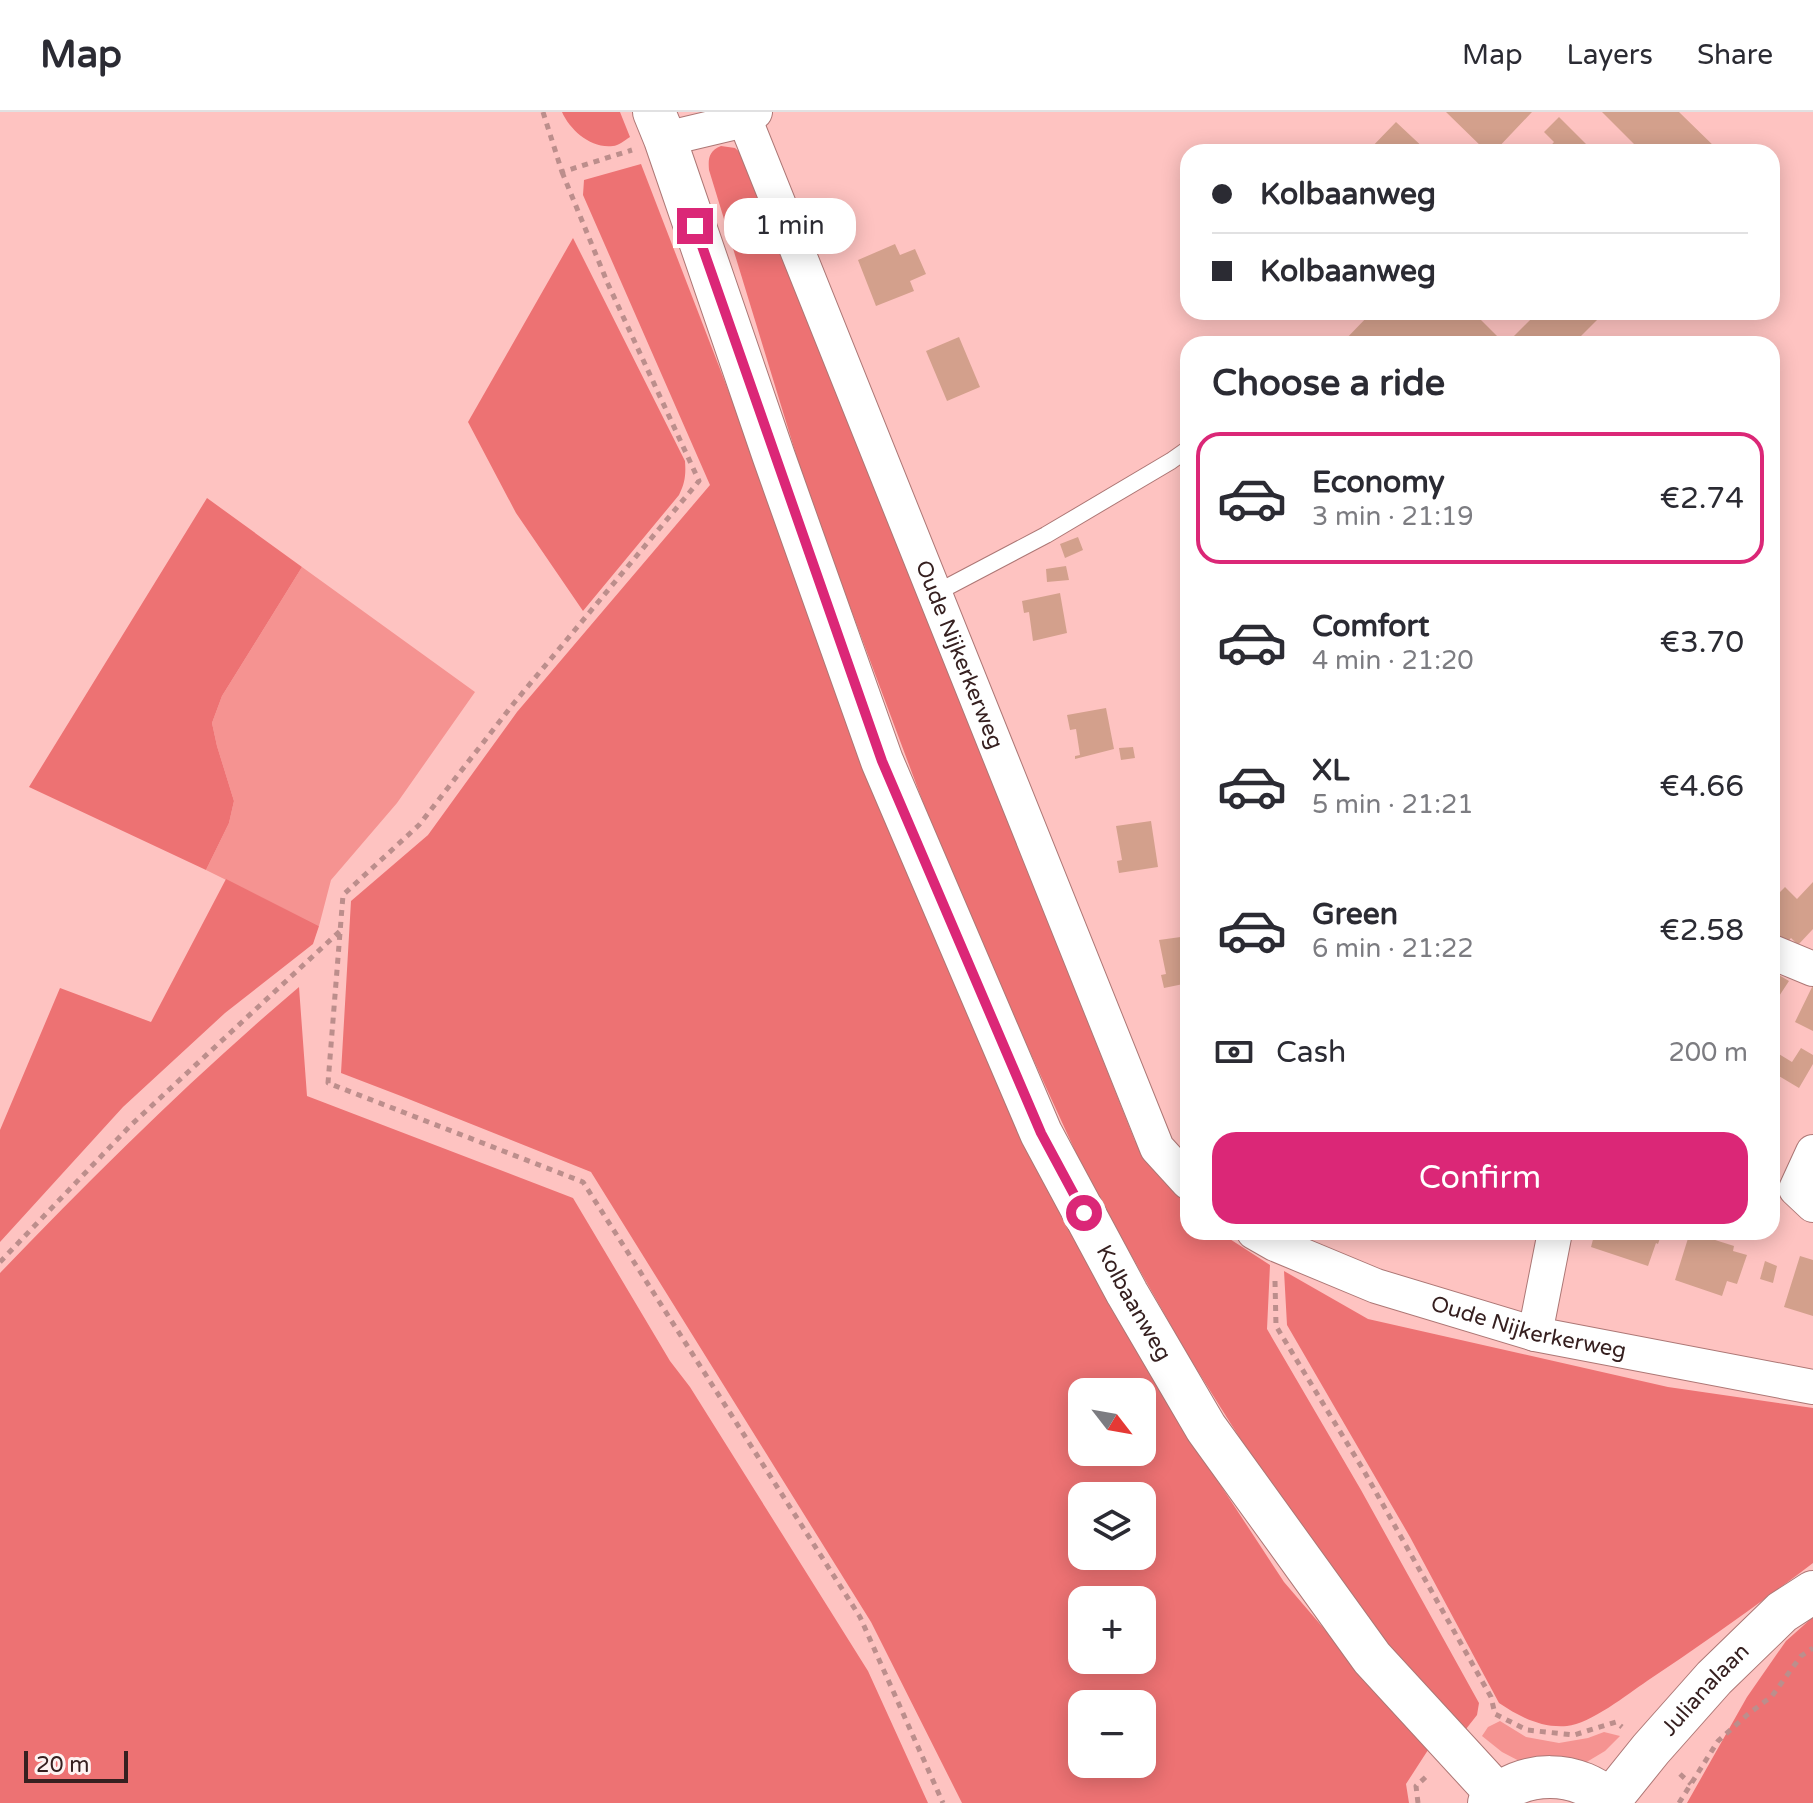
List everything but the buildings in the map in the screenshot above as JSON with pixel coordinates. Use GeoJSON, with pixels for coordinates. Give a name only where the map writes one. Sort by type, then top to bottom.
{"type":"FeatureCollection","features":[{"type":"Feature","properties":{"kind":"street","name":"Oude Nijkerkerweg"},"geometry":{"type":"LineString","coordinates":[[660,126],[750,116],[934,594],[1157,1148],[1180,1173]]}},
{"type":"Feature","properties":{"kind":"street","name":"Kolbaanweg"},"geometry":{"type":"LineString","coordinates":[[660,126],[882,761],[1041,1133],[1127,1293],[1206,1428],[1372,1658],[1493,1799]]}},
{"type":"Feature","properties":{"kind":"street"},"geometry":{"type":"LineString","coordinates":[[1780,955],[1813,969]]}},
{"type":"Feature","properties":{"kind":"street"},"geometry":{"type":"LineString","coordinates":[[1813,1152],[1796,1189],[1813,1205]]}},
{"type":"Feature","properties":{"kind":"street","name":"Oude Nijkerkerweg"},"geometry":{"type":"LineString","coordinates":[[1269,1240],[1376,1286],[1535,1334],[1813,1387]]}},
{"type":"Feature","properties":{"kind":"street"},"geometry":{"type":"LineString","coordinates":[[1535,1334],[1553,1240]]}},
{"type":"Feature","properties":{"kind":"street","name":"Julianalaan"},"geometry":{"type":"LineString","coordinates":[[1611,1801],[1651,1749],[1714,1678],[1782,1612],[1813,1592]]}},
{"type":"Feature","properties":{"kind":"street"},"geometry":{"type":"LineString","coordinates":[[1493,1799],[1519,1782],[1542,1777],[1567,1778],[1589,1786],[1611,1801]]}},
{"type":"Feature","properties":{"kind":"lane"},"geometry":{"type":"LineString","coordinates":[[934,594],[1059,527],[1180,455]]}},
{"type":"Feature","properties":{"kind":"path"},"geometry":{"type":"LineString","coordinates":[[543,112],[562,172],[608,284],[699,481],[514,703],[419,825],[343,895],[328,1083],[583,1182],[860,1617],[943,1803]]}},
{"type":"Feature","properties":{"kind":"path"},"geometry":{"type":"LineString","coordinates":[[562,172],[660,126]]}},
{"type":"Feature","properties":{"kind":"path"},"geometry":{"type":"LineString","coordinates":[[0,1262],[131,1125],[340,931]]}},
{"type":"Feature","properties":{"kind":"path"},"geometry":{"type":"LineString","coordinates":[[1264,1240],[1276,1326],[1364,1471],[1491,1697],[1495,1714],[1527,1730],[1574,1735],[1616,1722],[1691,1784],[1679,1803]]}},
{"type":"Feature","properties":{"kind":"path","name":"Julianalaan"},"geometry":{"type":"LineString","coordinates":[[1691,1784],[1718,1741],[1772,1696],[1801,1656],[1813,1648]]}},
{"type":"Feature","properties":{"kind":"shaded area"},"geometry":{"type":"Polygon","coordinates":[[[562,112],[620,112],[630,137],[615,146],[597,144],[576,131],[562,112]]]}},
{"type":"Feature","properties":{"kind":"shaded area"},"geometry":{"type":"Polygon","coordinates":[[[721,146],[735,148],[745,157],[1135,1141],[1180,1189],[1180,1240],[1231,1240],[1270,1265],[1267,1329],[1479,1703],[1477,1715],[1466,1729],[1380,1638],[1297,1529],[1187,1354],[1087,1177],[955,888],[809,497],[709,170],[710,155],[721,146]]]}},
{"type":"Feature","properties":{"kind":"shaded area"},"geometry":{"type":"Polygon","coordinates":[[[641,164],[781,527],[1027,1138],[1112,1310],[1153,1378],[1068,1378],[1068,1466],[1156,1466],[1156,1383],[1284,1582],[1428,1750],[1406,1784],[1409,1803],[962,1803],[871,1622],[591,1172],[341,1073],[351,901],[428,835],[517,712],[710,485],[583,195],[584,180],[641,164]]]}},
{"type":"Feature","properties":{"kind":"shaded area"},"geometry":{"type":"Polygon","coordinates":[[[573,238],[685,461],[684,483],[679,495],[583,611],[516,513],[468,422],[573,238]]]}},
{"type":"Feature","properties":{"kind":"shaded area"},"geometry":{"type":"Polygon","coordinates":[[[207,498],[302,567],[222,696],[212,723],[234,801],[229,823],[206,870],[29,787],[207,498]]]}},
{"type":"Feature","properties":{"kind":"shaded area"},"geometry":{"type":"Polygon","coordinates":[[[302,567],[475,692],[397,803],[331,880],[319,926],[206,870],[229,823],[234,801],[212,723],[222,696],[302,567]]]}},
{"type":"Feature","properties":{"kind":"shaded area"},"geometry":{"type":"Polygon","coordinates":[[[226,879],[319,926],[313,944],[225,1013],[123,1107],[0,1242],[0,1130],[60,988],[151,1022],[226,879]]]}},
{"type":"Feature","properties":{"kind":"shaded area"},"geometry":{"type":"Polygon","coordinates":[[[299,987],[307,1096],[573,1198],[670,1361],[690,1387],[868,1671],[928,1803],[0,1803],[0,1273],[146,1126],[299,987]]]}},
{"type":"Feature","properties":{"kind":"shaded area"},"geometry":{"type":"Polygon","coordinates":[[[1284,1271],[1368,1319],[1668,1387],[1813,1408],[1813,1563],[1587,1720],[1557,1726],[1515,1713],[1499,1703],[1410,1537],[1287,1325],[1284,1271]]]}},
{"type":"Feature","properties":{"kind":"shaded area"},"geometry":{"type":"Polygon","coordinates":[[[1813,1617],[1813,1803],[1687,1803],[1747,1697],[1786,1641],[1813,1617]]]}},
{"type":"Feature","properties":{"kind":"shaded area"},"geometry":{"type":"Polygon","coordinates":[[[1500,1721],[1526,1737],[1559,1743],[1604,1732],[1620,1736],[1605,1751],[1585,1763],[1527,1765],[1502,1752],[1482,1736],[1488,1727],[1500,1721]]]}},
{"type":"Feature","properties":{"kind":"route"},"geometry":{"type":"LineString","coordinates":[[695,226],[882,761],[1041,1133],[1084,1213]]}}]}
